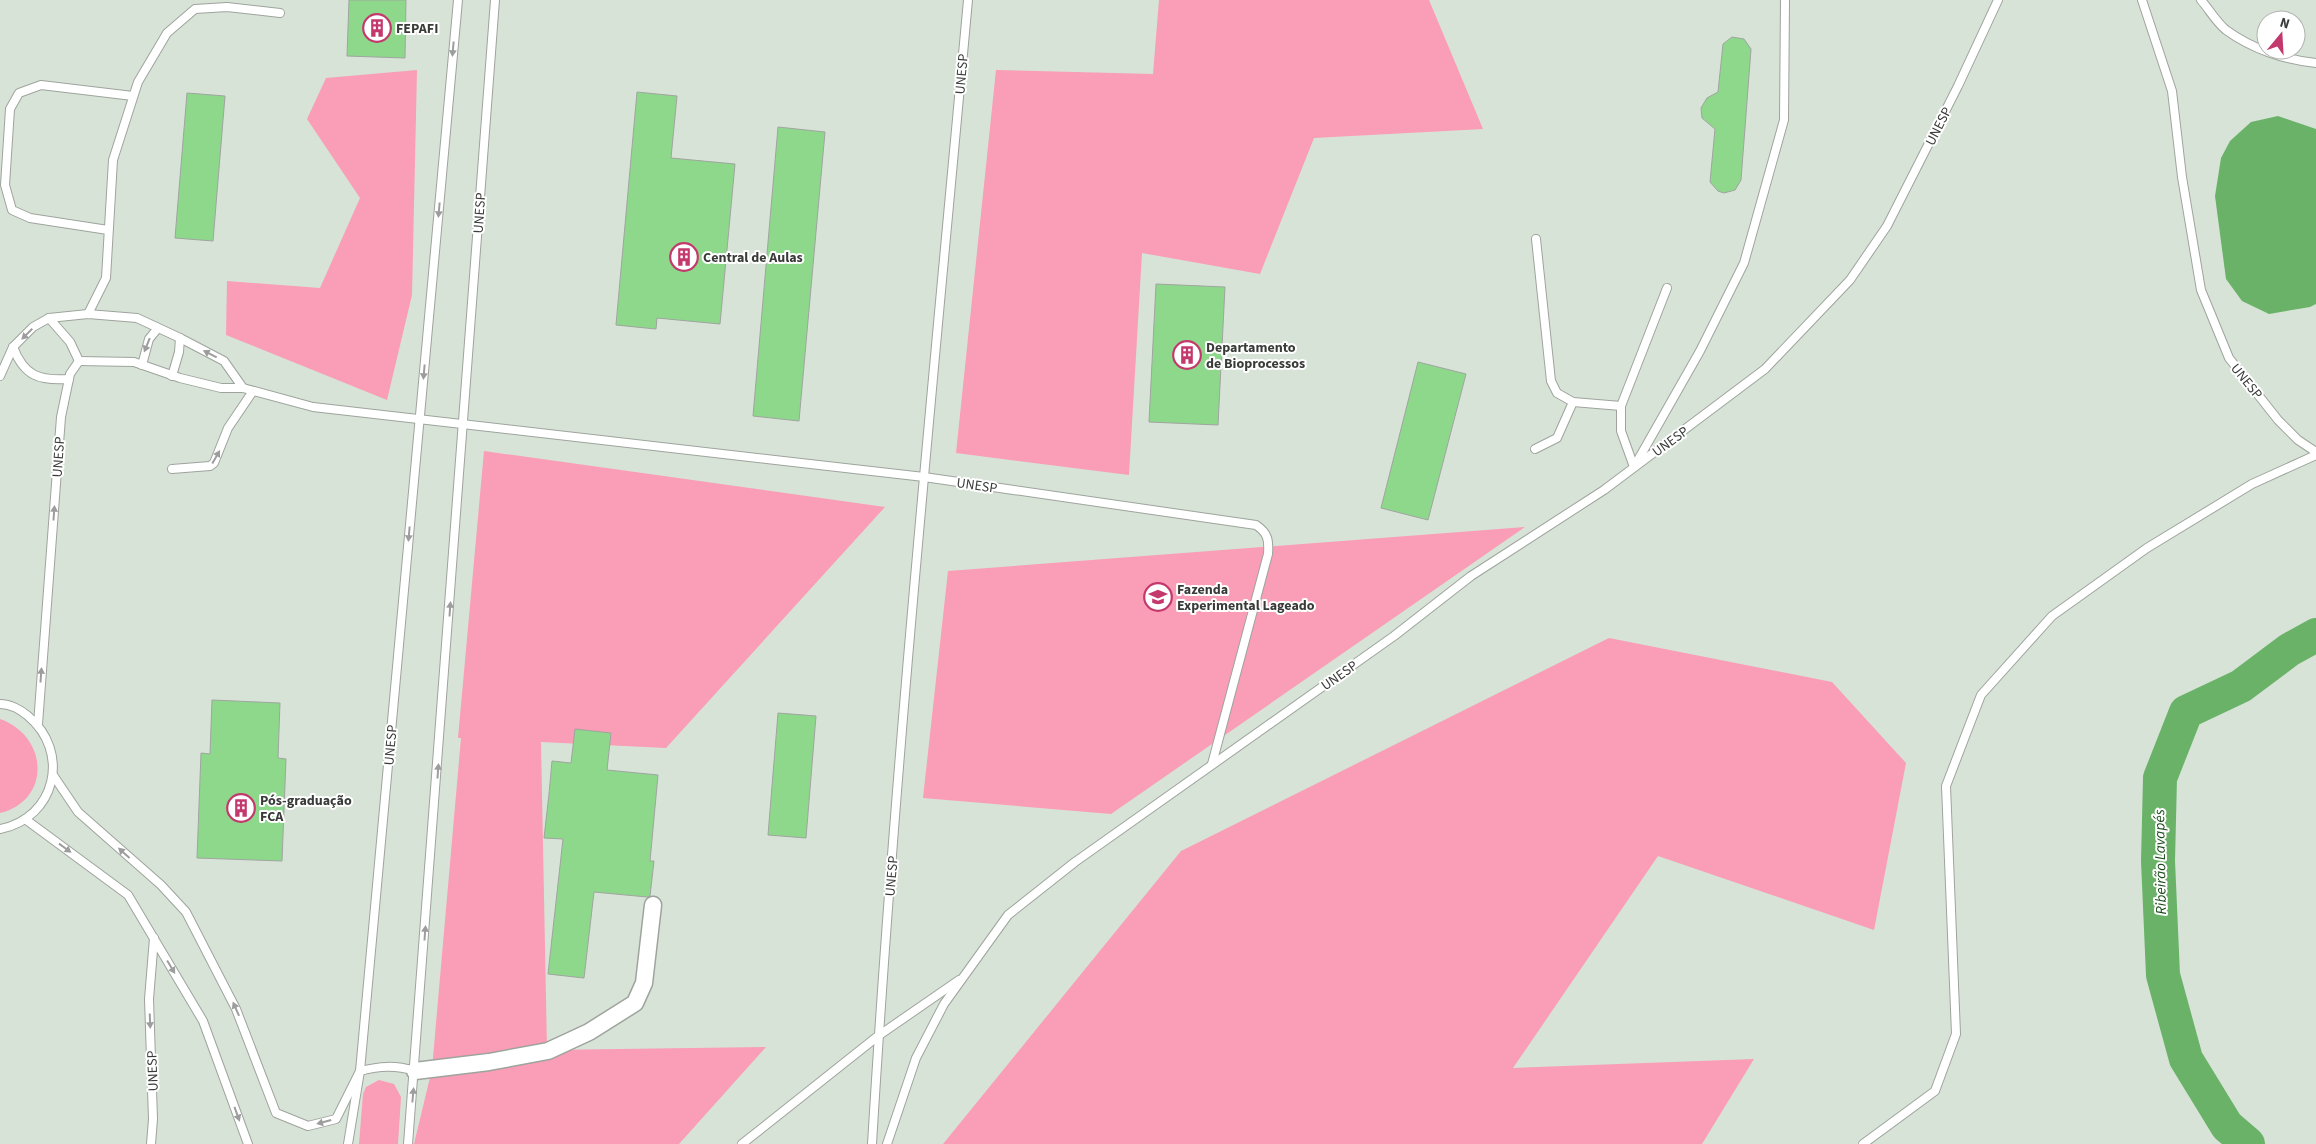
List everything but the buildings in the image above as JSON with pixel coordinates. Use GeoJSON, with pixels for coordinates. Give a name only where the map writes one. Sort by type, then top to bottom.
{"type":"FeatureCollection","features":[{"type":"Feature","properties":{"kind":"street"},"geometry":{"type":"LineString","coordinates":[[415,1071],[489,1062],[548,1051],[589,1032],[635,1003],[644,983],[653,905]]}},
{"type":"Feature","properties":{"kind":"lane","name":"UNESP"},"geometry":{"type":"LineString","coordinates":[[348,1144],[360,1071],[458,0]]}},
{"type":"Feature","properties":{"kind":"lane","name":"UNESP"},"geometry":{"type":"LineString","coordinates":[[408,1144],[495,0]]}},
{"type":"Feature","properties":{"kind":"lane","name":"UNESP"},"geometry":{"type":"LineString","coordinates":[[872,1144],[878,1036],[924,477],[968,0]]}},
{"type":"Feature","properties":{"kind":"lane"},"geometry":{"type":"LineString","coordinates":[[1634,467],[1700,352],[1744,263],[1784,120],[1785,0]]}},
{"type":"Feature","properties":{"kind":"lane","name":"UNESP"},"geometry":{"type":"LineString","coordinates":[[887,1144],[916,1058],[944,1004],[1008,915],[1075,862],[1394,636],[1472,576],[1604,490],[1766,369],[1850,280],[1887,226],[1958,86],[1998,0]]}},
{"type":"Feature","properties":{"kind":"lane","name":"UNESP"},"geometry":{"type":"LineString","coordinates":[[2142,0],[2172,92],[2182,177],[2201,290],[2229,358],[2278,420],[2298,440],[2316,453]]}},
{"type":"Feature","properties":{"kind":"lane"},"geometry":{"type":"LineString","coordinates":[[2203,1],[2224,29],[2252,45],[2294,61],[2316,63]]}},
{"type":"Feature","properties":{"kind":"lane"},"geometry":{"type":"LineString","coordinates":[[88,314],[106,278],[113,160],[138,82],[167,33],[195,9],[227,7],[280,13]]}},
{"type":"Feature","properties":{"kind":"lane"},"geometry":{"type":"LineString","coordinates":[[108,230],[30,218],[12,210],[5,185],[10,109],[19,94],[41,85],[133,96]]}},
{"type":"Feature","properties":{"kind":"lane"},"geometry":{"type":"LineString","coordinates":[[1536,239],[1551,381],[1557,393],[1573,402],[1621,406]]}},
{"type":"Feature","properties":{"kind":"lane"},"geometry":{"type":"LineString","coordinates":[[1634,467],[1621,431],[1621,406],[1667,288]]}},
{"type":"Feature","properties":{"kind":"lane"},"geometry":{"type":"LineString","coordinates":[[0,376],[14,347],[33,328],[49,318],[88,314],[137,318],[180,338],[224,361],[243,388]]}},
{"type":"Feature","properties":{"kind":"lane"},"geometry":{"type":"LineString","coordinates":[[49,318],[70,342],[79,361]]}},
{"type":"Feature","properties":{"kind":"lane"},"geometry":{"type":"LineString","coordinates":[[142,365],[149,339],[158,328]]}},
{"type":"Feature","properties":{"kind":"lane"},"geometry":{"type":"LineString","coordinates":[[172,376],[179,352],[180,338]]}},
{"type":"Feature","properties":{"kind":"lane"},"geometry":{"type":"LineString","coordinates":[[14,347],[20,364],[31,374],[54,380],[69,379]]}},
{"type":"Feature","properties":{"kind":"lane","name":"UNESP"},"geometry":{"type":"LineString","coordinates":[[38,724],[61,417],[70,374],[79,361],[134,362],[172,376],[221,388],[253,390],[313,408],[924,477],[1256,525],[1263,530],[1269,539],[1268,554],[1212,764]]}},
{"type":"Feature","properties":{"kind":"lane"},"geometry":{"type":"LineString","coordinates":[[172,468],[210,466],[214,463],[228,428],[253,390]]}},
{"type":"Feature","properties":{"kind":"lane"},"geometry":{"type":"LineString","coordinates":[[1535,450],[1557,438],[1573,402]]}},
{"type":"Feature","properties":{"kind":"lane"},"geometry":{"type":"LineString","coordinates":[[1864,1144],[1935,1091],[1956,1034],[1946,786],[1981,694],[2052,616],[2147,548],[2252,484],[2316,453]]}},
{"type":"Feature","properties":{"kind":"lane","name":"UNESP"},"geometry":{"type":"LineString","coordinates":[[0,704],[22,711],[38,724],[48,739],[53,757],[53,775],[48,793],[38,808],[25,819],[11,826],[0,828]]}},
{"type":"Feature","properties":{"kind":"lane","name":"UNESP"},"geometry":{"type":"LineString","coordinates":[[53,775],[78,812],[161,885],[186,912],[236,1009],[276,1113],[308,1126],[336,1119],[360,1071]]}},
{"type":"Feature","properties":{"kind":"lane"},"geometry":{"type":"LineString","coordinates":[[25,819],[128,895],[203,1021],[248,1144]]}},
{"type":"Feature","properties":{"kind":"lane","name":"UNESP"},"geometry":{"type":"LineString","coordinates":[[151,1144],[153,1119],[149,999],[154,938]]}},
{"type":"Feature","properties":{"kind":"lane","name":"UNESP"},"geometry":{"type":"LineString","coordinates":[[742,1144],[878,1036],[965,976]]}},
{"type":"Feature","properties":{"kind":"lane"},"geometry":{"type":"LineString","coordinates":[[360,1071],[381,1066],[399,1066],[415,1071]]}},
{"type":"Feature","properties":{"kind":"shaded area","name":"Fazenda Experimental Lageado"},"geometry":{"type":"Polygon","coordinates":[[[0,0],[2316,0],[2316,1144],[0,1144],[0,0]]]}},
{"type":"Feature","properties":{"kind":"shaded area"},"geometry":{"type":"Polygon","coordinates":[[[1159,0],[1429,0],[1483,129],[1314,138],[1260,274],[1142,253],[1129,475],[956,453],[996,70],[1153,74],[1159,0]]]}},
{"type":"Feature","properties":{"kind":"shaded area"},"geometry":{"type":"Polygon","coordinates":[[[417,70],[412,295],[387,400],[226,335],[227,281],[320,288],[360,198],[307,119],[326,78],[417,70]]]}},
{"type":"Feature","properties":{"kind":"shaded area"},"geometry":{"type":"Polygon","coordinates":[[[2278,116],[2316,129],[2316,304],[2310,307],[2269,314],[2242,301],[2226,279],[2215,196],[2221,158],[2230,141],[2251,122],[2278,116]]]}},
{"type":"Feature","properties":{"kind":"shaded area"},"geometry":{"type":"Polygon","coordinates":[[[484,451],[885,507],[666,748],[541,742],[547,1050],[766,1047],[679,1144],[414,1144],[432,1069],[461,738],[458,738],[484,451]]]}},
{"type":"Feature","properties":{"kind":"shaded area"},"geometry":{"type":"Polygon","coordinates":[[[1525,527],[1111,814],[923,798],[948,571],[1525,527]]]}},
{"type":"Feature","properties":{"kind":"shaded area"},"geometry":{"type":"Polygon","coordinates":[[[1609,638],[1832,682],[1906,763],[1874,930],[1658,856],[1513,1068],[1754,1059],[1702,1144],[943,1144],[1181,851],[1609,638]]]}},
{"type":"Feature","properties":{"kind":"shaded area"},"geometry":{"type":"Polygon","coordinates":[[[0,719],[16,727],[28,739],[35,753],[38,768],[36,782],[29,795],[17,806],[0,813],[0,719]]]}},
{"type":"Feature","properties":{"kind":"shaded area"},"geometry":{"type":"Polygon","coordinates":[[[379,1080],[394,1084],[401,1097],[398,1144],[359,1144],[363,1094],[366,1087],[379,1080]]]}},
{"type":"Feature","properties":{"kind":"waterway","name":"Ribeirão Lavapés"},"geometry":{"type":"LineString","coordinates":[[2248,1144],[2227,1126],[2186,1059],[2163,975],[2158,861],[2160,778],[2186,712],[2241,686],[2289,650],[2316,635]]}},
{"type":"Feature","properties":{"kind":"place","name":"FEPAFI"},"geometry":{"type":"Point","coordinates":[377,28]}},
{"type":"Feature","properties":{"kind":"place","name":"Central de Aulas"},"geometry":{"type":"Point","coordinates":[684,257]}},
{"type":"Feature","properties":{"kind":"place","name":"Departamento de Bioprocessos"},"geometry":{"type":"Point","coordinates":[1187,355]}},
{"type":"Feature","properties":{"kind":"place","name":"Fazenda Experimental Lageado"},"geometry":{"type":"Point","coordinates":[1158,597]}},
{"type":"Feature","properties":{"kind":"place","name":"Pós-graduação FCA"},"geometry":{"type":"Point","coordinates":[241,808]}}]}
